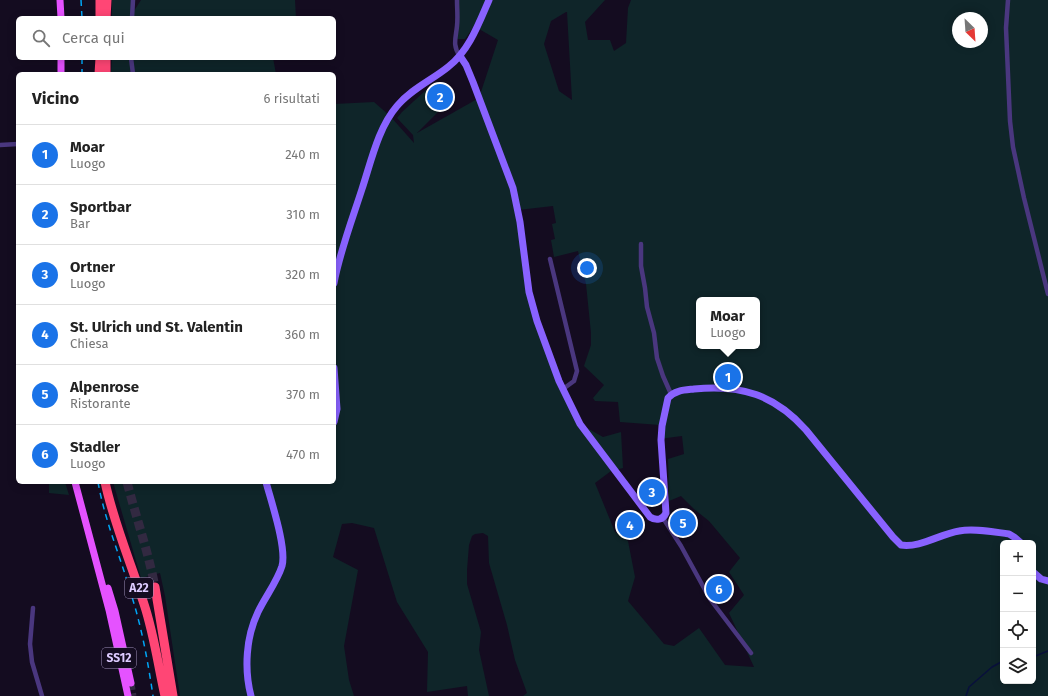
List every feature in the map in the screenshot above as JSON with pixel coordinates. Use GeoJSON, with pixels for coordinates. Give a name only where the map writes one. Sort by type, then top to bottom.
{"type":"FeatureCollection","features":[{"type":"Feature","properties":{"kind":"highway"},"geometry":{"type":"LineString","coordinates":[[100,0],[100,16]]}},
{"type":"Feature","properties":{"kind":"highway"},"geometry":{"type":"LineString","coordinates":[[106,16],[107,0]]}},
{"type":"Feature","properties":{"kind":"highway"},"geometry":{"type":"LineString","coordinates":[[99,72],[100,60]]}},
{"type":"Feature","properties":{"kind":"highway"},"geometry":{"type":"LineString","coordinates":[[106,60],[106,72]]}},
{"type":"Feature","properties":{"kind":"highway","name":"A22"},"geometry":{"type":"LineString","coordinates":[[106,484],[118,529],[149,618],[165,696]]}},
{"type":"Feature","properties":{"kind":"highway","name":"A22"},"geometry":{"type":"LineString","coordinates":[[155,587],[173,696]]}},
{"type":"Feature","properties":{"kind":"main road"},"geometry":{"type":"LineString","coordinates":[[60,0],[61,16]]}},
{"type":"Feature","properties":{"kind":"main road"},"geometry":{"type":"LineString","coordinates":[[61,60],[61,72]]}},
{"type":"Feature","properties":{"kind":"main road","name":"SS12"},"geometry":{"type":"LineString","coordinates":[[74,484],[109,610],[127,695]]}},
{"type":"Feature","properties":{"kind":"main road"},"geometry":{"type":"LineString","coordinates":[[92,547],[101,563],[115,611],[131,683]]}},
{"type":"Feature","properties":{"kind":"street"},"geometry":{"type":"LineString","coordinates":[[132,16],[133,0]]}},
{"type":"Feature","properties":{"kind":"street"},"geometry":{"type":"LineString","coordinates":[[457,0],[457,19],[454,43],[456,50],[466,65],[513,188],[520,222],[529,292],[542,335],[563,389],[580,424],[648,515],[655,520],[663,518]]}},
{"type":"Feature","properties":{"kind":"street"},"geometry":{"type":"LineString","coordinates":[[336,273],[340,254],[377,146],[390,116],[404,98],[449,67],[460,56],[468,44],[489,0]]}},
{"type":"Feature","properties":{"kind":"street"},"geometry":{"type":"LineString","coordinates":[[1008,0],[1006,28],[1010,121],[1013,148],[1048,294]]}},
{"type":"Feature","properties":{"kind":"street"},"geometry":{"type":"LineString","coordinates":[[131,60],[133,72]]}},
{"type":"Feature","properties":{"kind":"street"},"geometry":{"type":"LineString","coordinates":[[0,145],[16,145]]}},
{"type":"Feature","properties":{"kind":"street"},"geometry":{"type":"LineString","coordinates":[[641,244],[641,266],[647,307],[654,333],[657,358],[671,394]]}},
{"type":"Feature","properties":{"kind":"street"},"geometry":{"type":"LineString","coordinates":[[550,259],[577,371],[576,378],[571,385],[563,389]]}},
{"type":"Feature","properties":{"kind":"street"},"geometry":{"type":"LineString","coordinates":[[663,518],[666,509],[661,434],[668,398],[671,394],[679,391],[698,389],[738,390],[759,395],[775,403],[799,423],[901,545],[912,545],[951,532],[967,530],[1009,534],[1018,540]]}},
{"type":"Feature","properties":{"kind":"street"},"geometry":{"type":"LineString","coordinates":[[336,395],[336,413]]}},
{"type":"Feature","properties":{"kind":"street"},"geometry":{"type":"LineString","coordinates":[[251,696],[248,688],[247,668],[249,640],[258,612],[282,566],[283,555],[266,484]]}},
{"type":"Feature","properties":{"kind":"street"},"geometry":{"type":"LineString","coordinates":[[663,518],[681,546],[710,599],[751,653]]}},
{"type":"Feature","properties":{"kind":"street"},"geometry":{"type":"LineString","coordinates":[[1036,575],[1041,579],[1048,581]]}},
{"type":"Feature","properties":{"kind":"street"},"geometry":{"type":"LineString","coordinates":[[33,608],[30,644],[32,662],[42,696]]}},
{"type":"Feature","properties":{"kind":"green space"},"geometry":{"type":"Polygon","coordinates":[[[112,0],[133,0],[132,14],[141,0],[295,0],[296,16],[112,16],[112,0]]]}},
{"type":"Feature","properties":{"kind":"green space"},"geometry":{"type":"Polygon","coordinates":[[[457,0],[605,0],[585,22],[588,40],[610,40],[614,51],[626,43],[628,8],[631,0],[1048,0],[1048,696],[523,696],[527,693],[515,660],[507,625],[489,563],[488,536],[483,533],[472,536],[469,545],[467,584],[481,632],[479,650],[489,696],[468,696],[467,686],[427,692],[428,652],[397,602],[374,528],[352,523],[342,524],[333,557],[358,570],[344,646],[349,680],[354,696],[180,696],[165,596],[160,573],[141,578],[114,484],[336,484],[336,104],[374,102],[390,116],[414,143],[413,135],[397,118],[426,90],[443,107],[417,133],[479,98],[498,40],[474,26],[465,39],[455,39],[457,0]],[[567,12],[551,21],[544,44],[559,91],[572,100],[567,12]],[[553,206],[518,210],[537,321],[580,424],[603,437],[621,432],[623,468],[611,471],[595,483],[615,532],[628,541],[635,577],[628,601],[664,644],[674,646],[699,628],[725,665],[754,667],[729,613],[744,595],[729,572],[740,558],[709,521],[681,496],[669,501],[668,459],[684,454],[682,436],[659,439],[660,425],[620,422],[618,402],[595,401],[593,398],[604,385],[584,366],[591,345],[586,284],[578,251],[554,257],[551,240],[555,239],[552,224],[556,223],[553,206]]]}},
{"type":"Feature","properties":{"kind":"green space"},"geometry":{"type":"Polygon","coordinates":[[[112,60],[273,60],[276,72],[111,72],[112,60]]]}},
{"type":"Feature","properties":{"kind":"green space"},"geometry":{"type":"Polygon","coordinates":[[[49,484],[66,484],[69,495],[49,493],[49,484]]]}},
{"type":"Feature","properties":{"kind":"green space"},"geometry":{"type":"Polygon","coordinates":[[[633,514],[640,515],[645,522],[631,534],[626,534],[622,529],[620,522],[627,520],[627,516],[633,514]]]}},
{"type":"Feature","properties":{"kind":"waterway"},"geometry":{"type":"LineString","coordinates":[[1036,656],[1048,651]]}},
{"type":"Feature","properties":{"kind":"waterway"},"geometry":{"type":"LineString","coordinates":[[966,696],[969,687],[992,667],[1000,663]]}},
{"type":"Feature","properties":{"kind":"tunnel"},"geometry":{"type":"LineString","coordinates":[[128,484],[155,587]]}},
{"type":"Feature","properties":{"kind":"tunnel"},"geometry":{"type":"LineString","coordinates":[[131,683],[133,696]]}},
{"type":"Feature","properties":{"kind":"railway"},"geometry":{"type":"LineString","coordinates":[[81,0],[82,16]]}},
{"type":"Feature","properties":{"kind":"railway"},"geometry":{"type":"LineString","coordinates":[[82,60],[82,72]]}},
{"type":"Feature","properties":{"kind":"railway"},"geometry":{"type":"LineString","coordinates":[[98,484],[105,511],[139,621],[153,696]]}},
{"type":"Feature","properties":{"kind":"place","name":"Sportbar"},"geometry":{"type":"Point","coordinates":[440,97]}},
{"type":"Feature","properties":{"kind":"place","name":"Moar"},"geometry":{"type":"Point","coordinates":[728,377]}},
{"type":"Feature","properties":{"kind":"place","name":"Ortner"},"geometry":{"type":"Point","coordinates":[652,492]}},
{"type":"Feature","properties":{"kind":"place","name":"Alpenrose"},"geometry":{"type":"Point","coordinates":[683,523]}},
{"type":"Feature","properties":{"kind":"place","name":"St. Ulrich und St. Valentin"},"geometry":{"type":"Point","coordinates":[630,525]}},
{"type":"Feature","properties":{"kind":"place","name":"Stadler"},"geometry":{"type":"Point","coordinates":[719,589]}}]}
